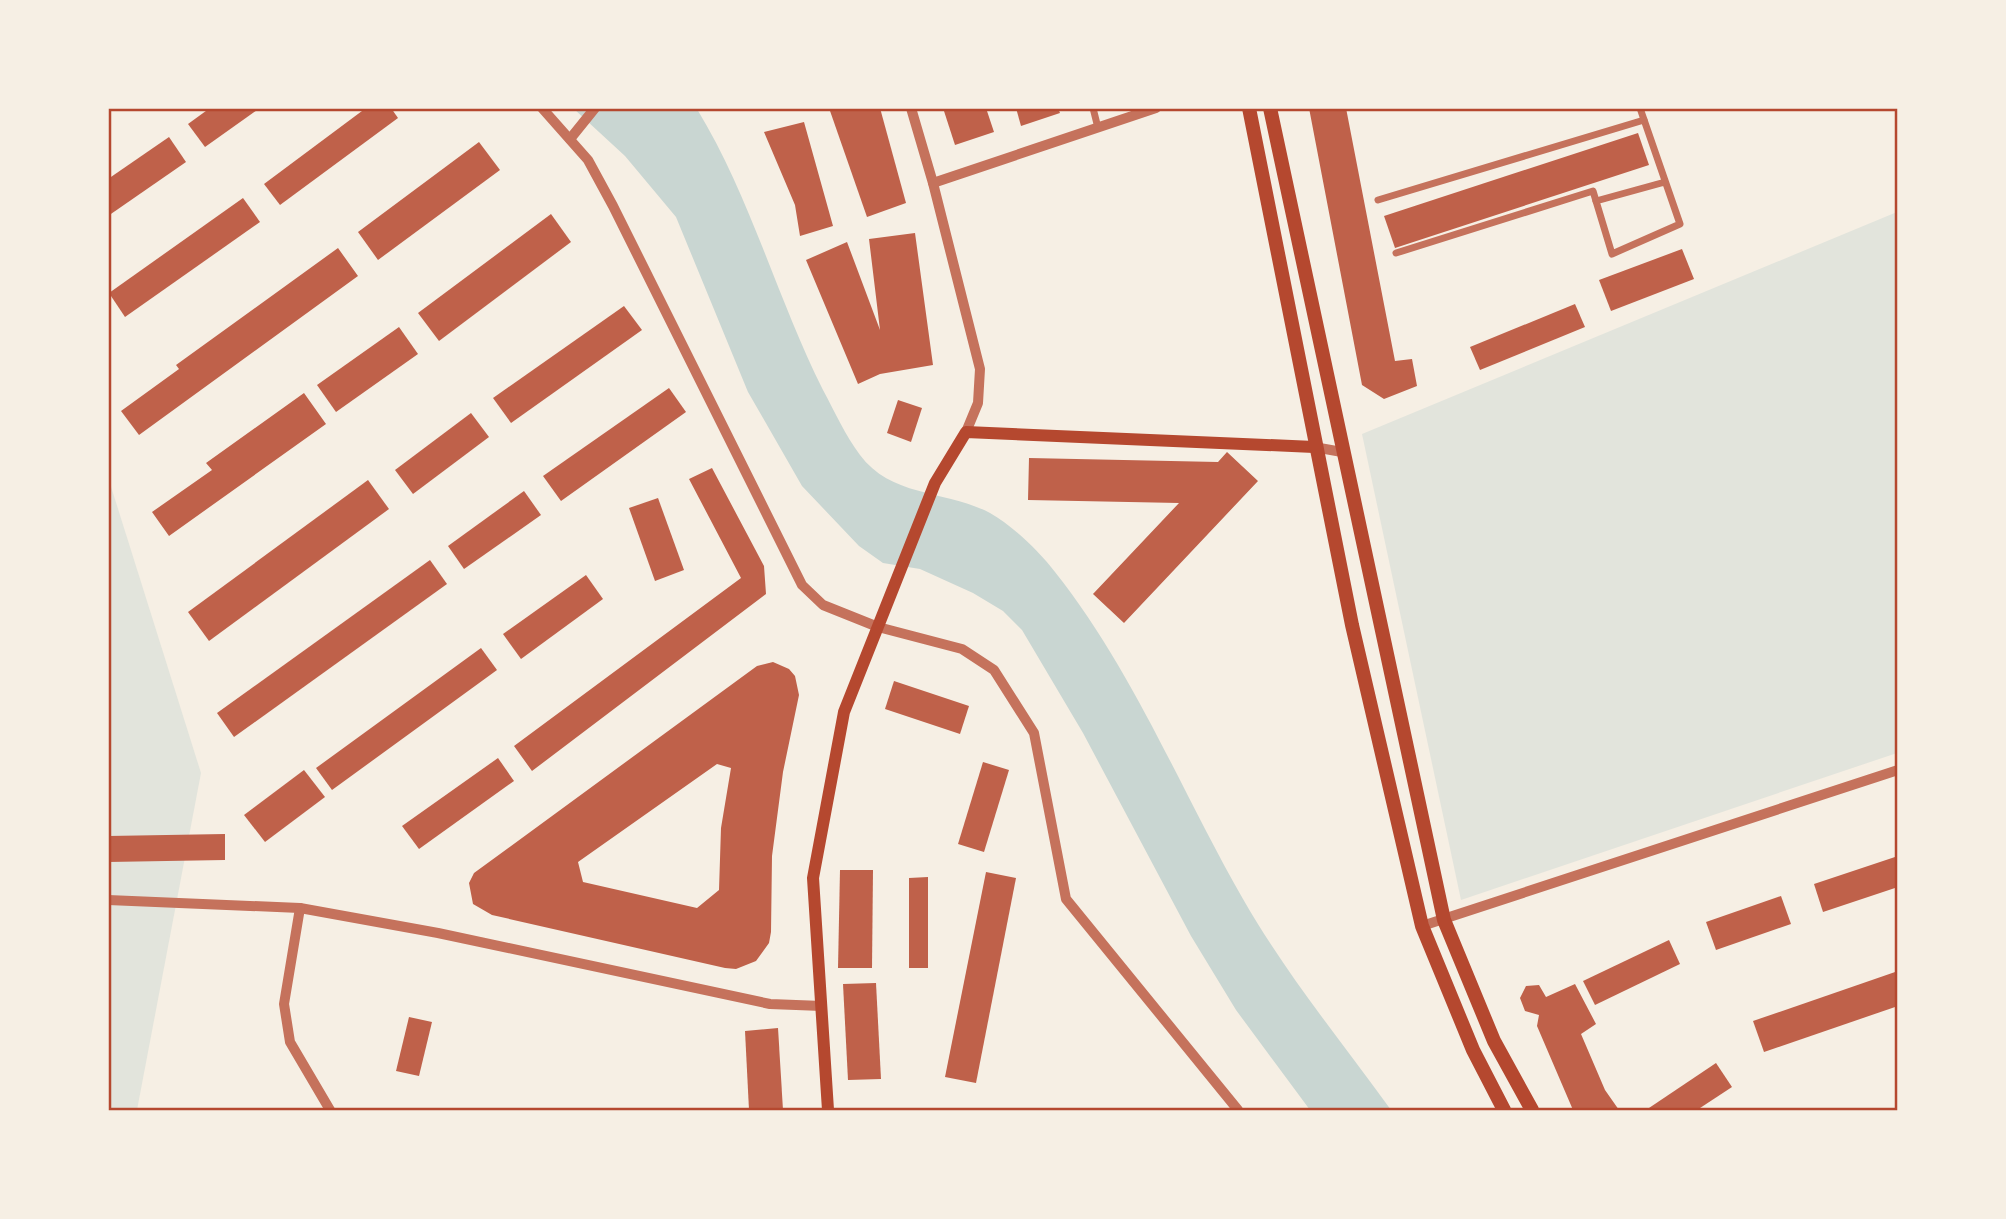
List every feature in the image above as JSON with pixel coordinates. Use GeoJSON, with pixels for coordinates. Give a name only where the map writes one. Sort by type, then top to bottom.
{"type":"FeatureCollection","features":[{"type":"Feature","properties":{"kind":"main road"},"geometry":{"type":"LineString","coordinates":[[1249,108],[1314,447],[1422,926],[1473,1050],[1504,1111]]}},
{"type":"Feature","properties":{"kind":"main road"},"geometry":{"type":"LineString","coordinates":[[1270,108],[1444,920],[1494,1041],[1532,1111]]}},
{"type":"Feature","properties":{"kind":"main road"},"geometry":{"type":"LineString","coordinates":[[828,1111],[813,877],[844,712],[935,483],[966,432],[1314,447]]}},
{"type":"Feature","properties":{"kind":"street"},"geometry":{"type":"LineString","coordinates":[[542,108],[588,160],[641,257],[745,474],[803,585],[823,605],[877,627],[962,649],[994,670],[1034,733],[1066,899],[1238,1111]]}},
{"type":"Feature","properties":{"kind":"street"},"geometry":{"type":"LineString","coordinates":[[570,139],[595,108]]}},
{"type":"Feature","properties":{"kind":"street"},"geometry":{"type":"LineString","coordinates":[[911,108],[933,183],[980,369],[978,403],[966,432]]}},
{"type":"Feature","properties":{"kind":"street"},"geometry":{"type":"LineString","coordinates":[[1093,108],[1098,128]]}},
{"type":"Feature","properties":{"kind":"street"},"geometry":{"type":"LineString","coordinates":[[933,183],[1156,108]]}},
{"type":"Feature","properties":{"kind":"street"},"geometry":{"type":"LineString","coordinates":[[1396,253],[1593,191],[1612,254],[1680,224],[1640,108]]}},
{"type":"Feature","properties":{"kind":"street"},"geometry":{"type":"LineString","coordinates":[[1378,200],[1644,120]]}},
{"type":"Feature","properties":{"kind":"street"},"geometry":{"type":"LineString","coordinates":[[1596,201],[1665,182]]}},
{"type":"Feature","properties":{"kind":"street"},"geometry":{"type":"LineString","coordinates":[[1314,447],[1342,452]]}},
{"type":"Feature","properties":{"kind":"street"},"geometry":{"type":"LineString","coordinates":[[1422,926],[1898,770]]}},
{"type":"Feature","properties":{"kind":"street"},"geometry":{"type":"LineString","coordinates":[[108,900],[300,908],[438,933],[770,1004],[822,1006]]}},
{"type":"Feature","properties":{"kind":"street"},"geometry":{"type":"LineString","coordinates":[[300,908],[284,1004],[290,1042],[330,1111]]}},
{"type":"Feature","properties":{"kind":"shaded area"},"geometry":{"type":"Polygon","coordinates":[[[574,109],[697,109],[733,177],[791,320],[823,390],[860,455],[873,469],[888,479],[921,492],[956,500],[999,518],[1049,564],[1109,649],[1220,858],[1260,927],[1296,981],[1391,1110],[1310,1110],[1236,1010],[1191,936],[1083,733],[1022,630],[1003,611],[973,593],[920,569],[883,563],[859,546],[802,486],[748,392],[676,217],[625,156],[574,109]]]}},
{"type":"Feature","properties":{"kind":"shaded area"},"geometry":{"type":"Polygon","coordinates":[[[1897,212],[1897,753],[1461,900],[1362,434],[1897,212]]]}},
{"type":"Feature","properties":{"kind":"shaded area"},"geometry":{"type":"Polygon","coordinates":[[[108,477],[201,773],[137,1110],[108,1110],[108,477]]]}},
{"type":"Feature","properties":{"kind":"building"},"geometry":{"type":"Polygon","coordinates":[[[210,108],[260,108],[205,147],[188,124],[210,108]]]}},
{"type":"Feature","properties":{"kind":"building"},"geometry":{"type":"Polygon","coordinates":[[[366,108],[391,108],[398,118],[280,205],[264,184],[366,108]]]}},
{"type":"Feature","properties":{"kind":"building"},"geometry":{"type":"Polygon","coordinates":[[[829,108],[880,108],[906,203],[867,217],[829,108]]]}},
{"type":"Feature","properties":{"kind":"building"},"geometry":{"type":"Polygon","coordinates":[[[943,108],[986,108],[994,132],[955,145],[943,108]]]}},
{"type":"Feature","properties":{"kind":"building"},"geometry":{"type":"Polygon","coordinates":[[[1016,108],[1058,108],[1060,113],[1021,126],[1016,108]]]}},
{"type":"Feature","properties":{"kind":"building"},"geometry":{"type":"Polygon","coordinates":[[[1309,108],[1346,108],[1395,361],[1412,359],[1417,386],[1384,399],[1362,385],[1309,108]]]}},
{"type":"Feature","properties":{"kind":"building"},"geometry":{"type":"Polygon","coordinates":[[[804,122],[833,226],[800,236],[795,205],[764,132],[804,122]]]}},
{"type":"Feature","properties":{"kind":"building"},"geometry":{"type":"Polygon","coordinates":[[[1638,133],[1649,165],[1395,248],[1384,216],[1638,133]]]}},
{"type":"Feature","properties":{"kind":"building"},"geometry":{"type":"Polygon","coordinates":[[[169,137],[186,162],[108,216],[108,179],[169,137]]]}},
{"type":"Feature","properties":{"kind":"building"},"geometry":{"type":"Polygon","coordinates":[[[479,142],[500,170],[378,260],[358,232],[479,142]]]}},
{"type":"Feature","properties":{"kind":"building"},"geometry":{"type":"Polygon","coordinates":[[[243,198],[260,222],[125,317],[109,293],[243,198]]]}},
{"type":"Feature","properties":{"kind":"building"},"geometry":{"type":"Polygon","coordinates":[[[551,214],[571,242],[439,341],[418,313],[551,214]]]}},
{"type":"Feature","properties":{"kind":"building"},"geometry":{"type":"Polygon","coordinates":[[[915,233],[933,365],[880,374],[858,384],[806,260],[847,242],[880,330],[869,239],[915,233]]]}},
{"type":"Feature","properties":{"kind":"building"},"geometry":{"type":"Polygon","coordinates":[[[338,248],[358,276],[139,435],[121,411],[179,369],[176,365],[338,248]]]}},
{"type":"Feature","properties":{"kind":"building"},"geometry":{"type":"Polygon","coordinates":[[[1682,249],[1694,279],[1611,311],[1599,280],[1682,249]]]}},
{"type":"Feature","properties":{"kind":"building"},"geometry":{"type":"Polygon","coordinates":[[[1575,304],[1585,327],[1480,370],[1470,347],[1575,304]]]}},
{"type":"Feature","properties":{"kind":"building"},"geometry":{"type":"Polygon","coordinates":[[[624,306],[642,330],[511,423],[493,398],[624,306]]]}},
{"type":"Feature","properties":{"kind":"building"},"geometry":{"type":"Polygon","coordinates":[[[399,327],[418,354],[336,412],[317,385],[399,327]]]}},
{"type":"Feature","properties":{"kind":"building"},"geometry":{"type":"Polygon","coordinates":[[[669,388],[686,412],[561,501],[543,476],[669,388]]]}},
{"type":"Feature","properties":{"kind":"building"},"geometry":{"type":"Polygon","coordinates":[[[304,393],[326,424],[169,536],[152,512],[212,470],[206,463],[304,393]]]}},
{"type":"Feature","properties":{"kind":"building"},"geometry":{"type":"Polygon","coordinates":[[[898,400],[922,408],[911,442],[887,433],[898,400]]]}},
{"type":"Feature","properties":{"kind":"building"},"geometry":{"type":"Polygon","coordinates":[[[471,413],[489,437],[413,494],[395,470],[471,413]]]}},
{"type":"Feature","properties":{"kind":"building"},"geometry":{"type":"Polygon","coordinates":[[[1227,452],[1258,481],[1124,623],[1093,594],[1179,503],[1028,500],[1029,458],[1218,462],[1227,452]]]}},
{"type":"Feature","properties":{"kind":"building"},"geometry":{"type":"Polygon","coordinates":[[[712,468],[764,566],[766,594],[532,771],[514,746],[741,578],[689,479],[712,468]]]}},
{"type":"Feature","properties":{"kind":"building"},"geometry":{"type":"Polygon","coordinates":[[[368,480],[389,509],[209,641],[188,612],[368,480]]]}},
{"type":"Feature","properties":{"kind":"building"},"geometry":{"type":"Polygon","coordinates":[[[524,491],[541,515],[464,569],[448,546],[524,491]]]}},
{"type":"Feature","properties":{"kind":"building"},"geometry":{"type":"Polygon","coordinates":[[[658,498],[684,570],[655,581],[629,508],[658,498]]]}},
{"type":"Feature","properties":{"kind":"building"},"geometry":{"type":"Polygon","coordinates":[[[430,560],[447,584],[234,737],[217,713],[430,560]]]}},
{"type":"Feature","properties":{"kind":"building"},"geometry":{"type":"Polygon","coordinates":[[[586,575],[603,599],[521,659],[503,634],[586,575]]]}},
{"type":"Feature","properties":{"kind":"building"},"geometry":{"type":"Polygon","coordinates":[[[481,648],[497,670],[332,790],[316,768],[481,648]]]}},
{"type":"Feature","properties":{"kind":"building"},"geometry":{"type":"Polygon","coordinates":[[[773,662],[789,669],[795,676],[799,695],[783,772],[772,856],[771,932],[769,943],[756,961],[736,969],[725,968],[492,915],[473,904],[469,883],[474,873],[757,666],[773,662]],[[717,764],[578,862],[583,882],[697,908],[719,890],[721,828],[731,768],[717,764]]]}},
{"type":"Feature","properties":{"kind":"building"},"geometry":{"type":"Polygon","coordinates":[[[894,681],[969,706],[960,734],[885,709],[894,681]]]}},
{"type":"Feature","properties":{"kind":"building"},"geometry":{"type":"Polygon","coordinates":[[[498,758],[514,781],[419,849],[402,826],[498,758]]]}},
{"type":"Feature","properties":{"kind":"building"},"geometry":{"type":"Polygon","coordinates":[[[983,762],[1009,770],[984,852],[958,844],[983,762]]]}},
{"type":"Feature","properties":{"kind":"building"},"geometry":{"type":"Polygon","coordinates":[[[304,770],[325,797],[265,842],[244,815],[304,770]]]}},
{"type":"Feature","properties":{"kind":"building"},"geometry":{"type":"Polygon","coordinates":[[[225,834],[225,860],[108,862],[108,836],[225,834]]]}},
{"type":"Feature","properties":{"kind":"building"},"geometry":{"type":"Polygon","coordinates":[[[1898,856],[1898,887],[1823,912],[1814,884],[1898,856]]]}},
{"type":"Feature","properties":{"kind":"building"},"geometry":{"type":"Polygon","coordinates":[[[840,870],[873,870],[872,968],[838,968],[840,870]]]}},
{"type":"Feature","properties":{"kind":"building"},"geometry":{"type":"Polygon","coordinates":[[[986,872],[1016,878],[976,1083],[945,1077],[986,872]]]}},
{"type":"Feature","properties":{"kind":"building"},"geometry":{"type":"Polygon","coordinates":[[[928,877],[928,968],[909,968],[909,878],[928,877]]]}},
{"type":"Feature","properties":{"kind":"building"},"geometry":{"type":"Polygon","coordinates":[[[1781,896],[1791,924],[1716,950],[1706,922],[1781,896]]]}},
{"type":"Feature","properties":{"kind":"building"},"geometry":{"type":"Polygon","coordinates":[[[1669,940],[1680,964],[1595,1005],[1583,981],[1669,940]]]}},
{"type":"Feature","properties":{"kind":"building"},"geometry":{"type":"Polygon","coordinates":[[[1898,971],[1898,1006],[1764,1052],[1753,1021],[1898,971]]]}},
{"type":"Feature","properties":{"kind":"building"},"geometry":{"type":"Polygon","coordinates":[[[876,983],[881,1079],[848,1080],[843,984],[876,983]]]}},
{"type":"Feature","properties":{"kind":"building"},"geometry":{"type":"Polygon","coordinates":[[[1575,984],[1596,1024],[1581,1034],[1605,1090],[1619,1110],[1573,1110],[1537,1026],[1539,1015],[1525,1011],[1520,998],[1526,986],[1539,985],[1546,997],[1575,984]]]}},
{"type":"Feature","properties":{"kind":"building"},"geometry":{"type":"Polygon","coordinates":[[[409,1017],[432,1022],[419,1076],[396,1071],[409,1017]]]}},
{"type":"Feature","properties":{"kind":"building"},"geometry":{"type":"Polygon","coordinates":[[[778,1028],[783,1110],[749,1110],[745,1031],[778,1028]]]}},
{"type":"Feature","properties":{"kind":"building"},"geometry":{"type":"Polygon","coordinates":[[[1716,1063],[1732,1087],[1697,1110],[1646,1110],[1716,1063]]]}}]}
